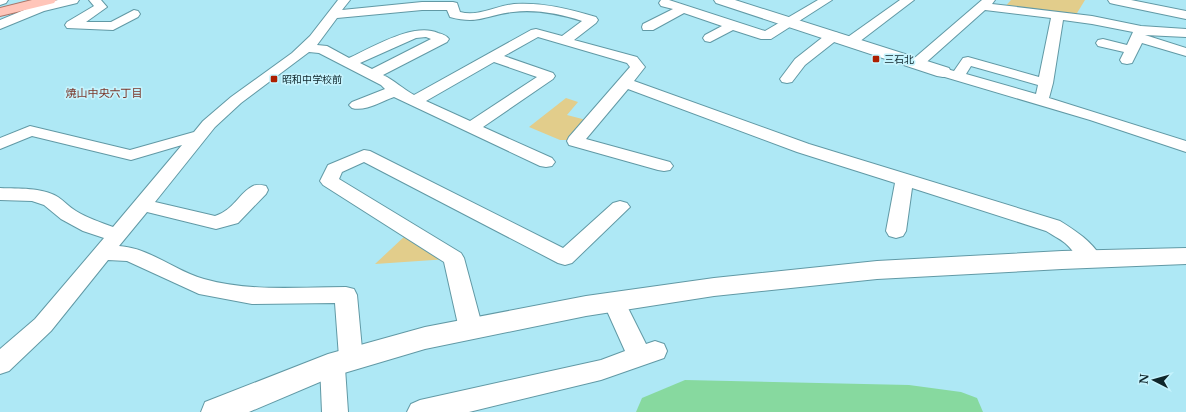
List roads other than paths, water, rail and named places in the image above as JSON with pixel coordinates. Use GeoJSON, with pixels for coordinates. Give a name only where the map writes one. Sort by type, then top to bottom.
{"type":"FeatureCollection","features":[{"type":"Feature","properties":{"kind":"main road"},"geometry":{"type":"LineString","coordinates":[[0,12],[49,0]]}},
{"type":"Feature","properties":{"kind":"street"},"geometry":{"type":"LineString","coordinates":[[0,25],[40,8],[73,0]]}},
{"type":"Feature","properties":{"kind":"street"},"geometry":{"type":"LineString","coordinates":[[95,0],[101,7],[71,25],[109,29],[134,14]]}},
{"type":"Feature","properties":{"kind":"street"},"geometry":{"type":"LineString","coordinates":[[0,364],[43,325],[209,124],[236,100],[306,48],[315,39],[344,0]]}},
{"type":"Feature","properties":{"kind":"street"},"geometry":{"type":"LineString","coordinates":[[517,8],[529,0]]}},
{"type":"Feature","properties":{"kind":"street"},"geometry":{"type":"LineString","coordinates":[[665,3],[766,36],[826,0]]}},
{"type":"Feature","properties":{"kind":"street"},"geometry":{"type":"LineString","coordinates":[[850,42],[908,0]]}},
{"type":"Feature","properties":{"kind":"street"},"geometry":{"type":"LineString","coordinates":[[1114,0],[1186,15]]}},
{"type":"Feature","properties":{"kind":"street"},"geometry":{"type":"LineString","coordinates":[[730,1],[916,64],[1042,101],[1186,147]]}},
{"type":"Feature","properties":{"kind":"street"},"geometry":{"type":"LineString","coordinates":[[333,15],[456,3],[454,14],[461,17],[473,18],[486,16],[507,8],[517,8],[549,9],[568,12],[592,20],[565,40]]}},
{"type":"Feature","properties":{"kind":"street"},"geometry":{"type":"LineString","coordinates":[[916,64],[986,3],[1057,17],[1092,20],[1134,44],[1186,33]]}},
{"type":"Feature","properties":{"kind":"street"},"geometry":{"type":"LineString","coordinates":[[648,27],[683,9]]}},
{"type":"Feature","properties":{"kind":"street"},"geometry":{"type":"LineString","coordinates":[[1042,101],[1057,17]]}},
{"type":"Feature","properties":{"kind":"street"},"geometry":{"type":"LineString","coordinates":[[710,38],[732,25]]}},
{"type":"Feature","properties":{"kind":"street"},"geometry":{"type":"LineString","coordinates":[[349,63],[414,34],[428,33],[442,39],[372,75]]}},
{"type":"Feature","properties":{"kind":"street"},"geometry":{"type":"LineString","coordinates":[[414,101],[536,33],[565,40],[632,60],[638,67],[626,83],[575,141],[664,166]]}},
{"type":"Feature","properties":{"kind":"street"},"geometry":{"type":"LineString","coordinates":[[787,79],[800,62],[833,36]]}},
{"type":"Feature","properties":{"kind":"street"},"geometry":{"type":"LineString","coordinates":[[1103,43],[1134,44],[1186,52]]}},
{"type":"Feature","properties":{"kind":"street"},"geometry":{"type":"LineString","coordinates":[[306,48],[322,50],[386,82],[395,91],[414,101],[546,162]]}},
{"type":"Feature","properties":{"kind":"street"},"geometry":{"type":"LineString","coordinates":[[471,128],[548,76],[492,57]]}},
{"type":"Feature","properties":{"kind":"street"},"geometry":{"type":"LineString","coordinates":[[950,74],[968,61],[1046,83]]}},
{"type":"Feature","properties":{"kind":"street"},"geometry":{"type":"LineString","coordinates":[[626,83],[804,148],[904,181],[1053,226],[1072,238],[1092,260]]}},
{"type":"Feature","properties":{"kind":"street"},"geometry":{"type":"LineString","coordinates":[[357,105],[395,91]]}},
{"type":"Feature","properties":{"kind":"street"},"geometry":{"type":"LineString","coordinates":[[0,144],[30,131],[131,155],[200,135]]}},
{"type":"Feature","properties":{"kind":"street"},"geometry":{"type":"LineString","coordinates":[[471,329],[454,258],[329,181],[334,169],[364,156],[565,258],[620,207]]}},
{"type":"Feature","properties":{"kind":"street"},"geometry":{"type":"LineString","coordinates":[[896,231],[904,181]]}},
{"type":"Feature","properties":{"kind":"street"},"geometry":{"type":"LineString","coordinates":[[143,205],[216,223],[231,218],[259,190]]}},
{"type":"Feature","properties":{"kind":"street"},"geometry":{"type":"LineString","coordinates":[[0,194],[34,195],[50,201],[68,215],[90,226],[117,235]]}},
{"type":"Feature","properties":{"kind":"street"},"geometry":{"type":"LineString","coordinates":[[104,252],[130,254],[200,286],[252,296],[346,295],[342,362],[335,412]]}},
{"type":"Feature","properties":{"kind":"street"},"geometry":{"type":"LineString","coordinates":[[216,412],[342,362],[425,338],[586,306],[714,287],[877,270],[1186,256]]}},
{"type":"Feature","properties":{"kind":"street"},"geometry":{"type":"LineString","coordinates":[[420,412],[601,370],[648,354],[614,302]]}},
{"type":"Feature","properties":{"kind":"waterway"},"geometry":{"type":"LineString","coordinates":[[658,412],[685,399],[909,404],[961,412]]}},
{"type":"Feature","properties":{"kind":"place","name":"三石北"},"geometry":{"type":"Point","coordinates":[876,59]}},
{"type":"Feature","properties":{"kind":"place","name":"昭和中学校前"},"geometry":{"type":"Point","coordinates":[274,79]}},
{"type":"Feature","properties":{"kind":"district","name":"焼山中央六丁目"},"geometry":{"type":"Point","coordinates":[104,93]}}]}
